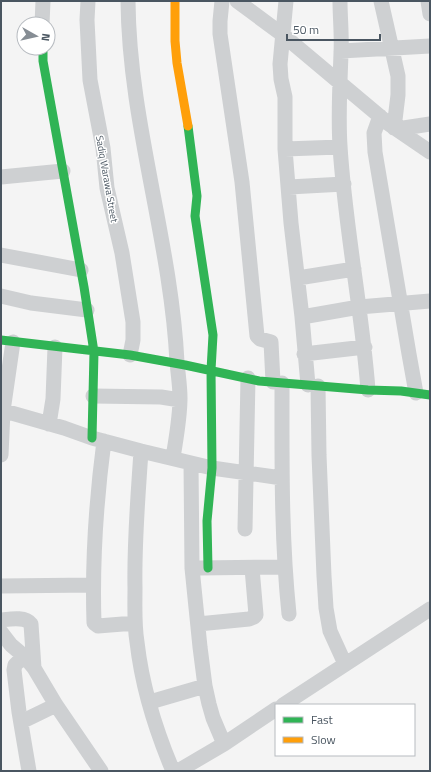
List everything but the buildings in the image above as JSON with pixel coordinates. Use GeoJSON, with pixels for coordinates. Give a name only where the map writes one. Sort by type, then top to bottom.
{"type":"FeatureCollection","features":[{"type":"Feature","properties":{"kind":"street"},"geometry":{"type":"LineString","coordinates":[[42,16],[43,1]]}},
{"type":"Feature","properties":{"kind":"street","name":"Sadiq Warawa Street"},"geometry":{"type":"LineString","coordinates":[[88,1],[87,20],[90,80],[103,148],[107,188],[122,253],[133,322],[133,340],[130,355]]}},
{"type":"Feature","properties":{"kind":"street"},"geometry":{"type":"LineString","coordinates":[[128,1],[129,39],[134,89],[164,255],[175,329],[180,400],[173,458]]}},
{"type":"Feature","properties":{"kind":"street"},"geometry":{"type":"LineString","coordinates":[[175,1],[175,41],[177,63],[192,152],[197,196],[195,216],[214,335],[212,370],[212,468],[207,521],[208,568]]}},
{"type":"Feature","properties":{"kind":"street"},"geometry":{"type":"LineString","coordinates":[[222,1],[220,34],[242,182],[257,336],[260,339],[271,342],[277,383],[282,478],[282,512],[289,614]]}},
{"type":"Feature","properties":{"kind":"street"},"geometry":{"type":"LineString","coordinates":[[237,1],[284,35],[395,128],[430,152]]}},
{"type":"Feature","properties":{"kind":"street"},"geometry":{"type":"LineString","coordinates":[[286,1],[284,35],[280,64],[281,79],[285,97],[286,149],[290,187],[291,223],[302,317],[304,354],[313,386],[319,455],[326,608],[330,631],[345,664]]}},
{"type":"Feature","properties":{"kind":"street"},"geometry":{"type":"LineString","coordinates":[[340,1],[340,147],[354,269],[365,347],[368,390]]}},
{"type":"Feature","properties":{"kind":"street"},"geometry":{"type":"LineString","coordinates":[[381,1],[398,76],[395,128]]}},
{"type":"Feature","properties":{"kind":"street"},"geometry":{"type":"LineString","coordinates":[[428,1],[430,14]]}},
{"type":"Feature","properties":{"kind":"street"},"geometry":{"type":"LineString","coordinates":[[341,52],[430,46]]}},
{"type":"Feature","properties":{"kind":"street"},"geometry":{"type":"LineString","coordinates":[[44,56],[94,352],[93,396],[98,440],[98,491],[93,585],[94,623],[98,626],[135,623]]}},
{"type":"Feature","properties":{"kind":"street"},"geometry":{"type":"LineString","coordinates":[[1,455],[2,410],[7,341],[130,355],[277,383],[423,394],[401,304],[374,140],[374,133],[380,116]]}},
{"type":"Feature","properties":{"kind":"street"},"geometry":{"type":"LineString","coordinates":[[395,128],[430,124]]}},
{"type":"Feature","properties":{"kind":"street"},"geometry":{"type":"LineString","coordinates":[[286,149],[340,147]]}},
{"type":"Feature","properties":{"kind":"street"},"geometry":{"type":"LineString","coordinates":[[1,177],[63,171]]}},
{"type":"Feature","properties":{"kind":"street"},"geometry":{"type":"LineString","coordinates":[[290,187],[344,184]]}},
{"type":"Feature","properties":{"kind":"street"},"geometry":{"type":"LineString","coordinates":[[1,255],[81,270]]}},
{"type":"Feature","properties":{"kind":"street"},"geometry":{"type":"LineString","coordinates":[[298,278],[354,269]]}},
{"type":"Feature","properties":{"kind":"street"},"geometry":{"type":"LineString","coordinates":[[1,296],[31,303],[87,310]]}},
{"type":"Feature","properties":{"kind":"street"},"geometry":{"type":"LineString","coordinates":[[302,317],[359,307],[430,301]]}},
{"type":"Feature","properties":{"kind":"street"},"geometry":{"type":"LineString","coordinates":[[49,424],[53,399],[55,347]]}},
{"type":"Feature","properties":{"kind":"street"},"geometry":{"type":"LineString","coordinates":[[304,354],[365,347]]}},
{"type":"Feature","properties":{"kind":"street"},"geometry":{"type":"LineString","coordinates":[[246,529],[248,378]]}},
{"type":"Feature","properties":{"kind":"street"},"geometry":{"type":"LineString","coordinates":[[93,396],[161,397],[180,400]]}},
{"type":"Feature","properties":{"kind":"street"},"geometry":{"type":"LineString","coordinates":[[2,410],[98,440],[141,451],[212,468],[282,478]]}},
{"type":"Feature","properties":{"kind":"street"},"geometry":{"type":"LineString","coordinates":[[141,451],[135,541],[135,623],[137,644],[150,702],[165,752],[173,771]]}},
{"type":"Feature","properties":{"kind":"street"},"geometry":{"type":"LineString","coordinates":[[192,463],[192,568],[205,686],[213,718],[224,744]]}},
{"type":"Feature","properties":{"kind":"street"},"geometry":{"type":"LineString","coordinates":[[192,568],[252,568],[285,566]]}},
{"type":"Feature","properties":{"kind":"street"},"geometry":{"type":"LineString","coordinates":[[198,624],[249,619],[256,615],[252,568]]}},
{"type":"Feature","properties":{"kind":"street"},"geometry":{"type":"LineString","coordinates":[[1,586],[93,585]]}},
{"type":"Feature","properties":{"kind":"street"},"geometry":{"type":"LineString","coordinates":[[285,704],[430,608]]}},
{"type":"Feature","properties":{"kind":"street"},"geometry":{"type":"LineString","coordinates":[[1,620],[24,619],[31,624],[34,668]]}},
{"type":"Feature","properties":{"kind":"street"},"geometry":{"type":"LineString","coordinates":[[1,632],[11,645],[24,656],[34,668],[56,705],[101,771]]}},
{"type":"Feature","properties":{"kind":"street"},"geometry":{"type":"LineString","coordinates":[[24,656],[15,665],[14,670],[29,771]]}},
{"type":"Feature","properties":{"kind":"street"},"geometry":{"type":"LineString","coordinates":[[150,702],[205,686]]}},
{"type":"Feature","properties":{"kind":"street"},"geometry":{"type":"LineString","coordinates":[[21,722],[56,705]]}},
{"type":"Feature","properties":{"kind":"street"},"geometry":{"type":"LineString","coordinates":[[178,771],[197,766],[224,744],[275,710]]}},
{"type":"Feature","properties":{"kind":"traffic: fast"},"geometry":{"type":"LineString","coordinates":[[43,56],[94,352],[92,438]]}},
{"type":"Feature","properties":{"kind":"traffic: fast"},"geometry":{"type":"LineString","coordinates":[[188,126],[197,196],[195,216],[213,335],[211,370],[212,468],[207,521],[208,568]]}},
{"type":"Feature","properties":{"kind":"traffic: fast"},"geometry":{"type":"LineString","coordinates":[[1,340],[130,355],[259,381],[368,390],[401,391],[430,395]]}},
{"type":"Feature","properties":{"kind":"traffic: slow"},"geometry":{"type":"LineString","coordinates":[[175,1],[175,41],[177,63],[188,126]]}}]}
